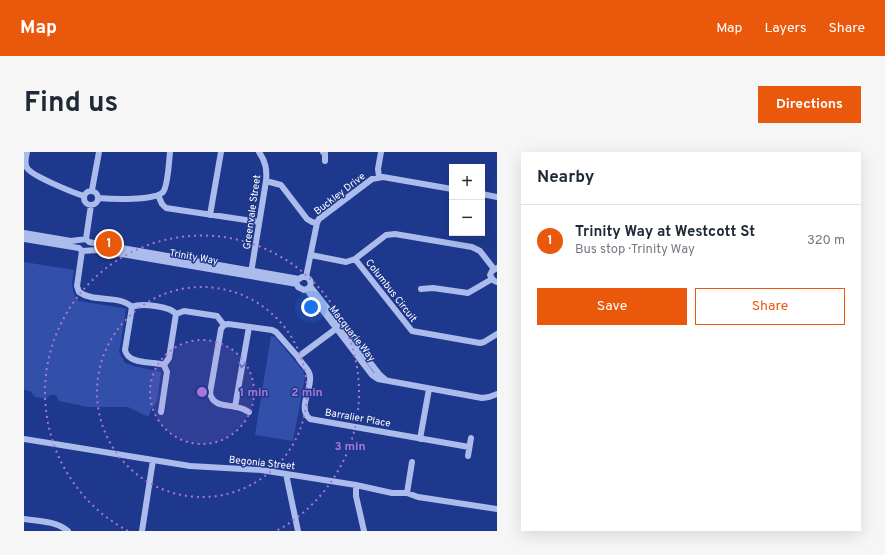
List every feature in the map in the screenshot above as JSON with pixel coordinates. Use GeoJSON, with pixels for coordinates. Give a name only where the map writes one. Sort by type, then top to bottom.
{"type":"FeatureCollection","features":[{"type":"Feature","properties":{"kind":"street"},"geometry":{"type":"LineString","coordinates":[[27,152],[25,164],[29,170],[62,187],[84,196]]}},
{"type":"Feature","properties":{"kind":"street"},"geometry":{"type":"LineString","coordinates":[[92,190],[99,152]]}},
{"type":"Feature","properties":{"kind":"street"},"geometry":{"type":"LineString","coordinates":[[98,198],[127,199],[158,195],[163,192],[170,152]]}},
{"type":"Feature","properties":{"kind":"street"},"geometry":{"type":"LineString","coordinates":[[210,216],[221,152]]}},
{"type":"Feature","properties":{"kind":"street","name":"Greenvale Street"},"geometry":{"type":"LineString","coordinates":[[251,273],[267,168],[264,158],[259,152]]}},
{"type":"Feature","properties":{"kind":"street"},"geometry":{"type":"LineString","coordinates":[[324,161],[325,152]]}},
{"type":"Feature","properties":{"kind":"street"},"geometry":{"type":"LineString","coordinates":[[378,177],[381,152]]}},
{"type":"Feature","properties":{"kind":"street","name":"Buckley Drive"},"geometry":{"type":"LineString","coordinates":[[306,277],[317,223],[320,219],[372,179],[378,177],[449,189]]}},
{"type":"Feature","properties":{"kind":"street"},"geometry":{"type":"LineString","coordinates":[[266,181],[276,182],[281,185],[307,219],[317,223]]}},
{"type":"Feature","properties":{"kind":"street"},"geometry":{"type":"LineString","coordinates":[[91,205],[85,202],[84,196],[86,192],[92,190]]}},
{"type":"Feature","properties":{"kind":"street"},"geometry":{"type":"LineString","coordinates":[[91,205],[95,204],[98,198],[96,192],[92,190]]}},
{"type":"Feature","properties":{"kind":"street"},"geometry":{"type":"LineString","coordinates":[[158,195],[162,204],[166,208],[210,216],[259,222]]}},
{"type":"Feature","properties":{"kind":"street"},"geometry":{"type":"LineString","coordinates":[[485,195],[497,197]]}},
{"type":"Feature","properties":{"kind":"street"},"geometry":{"type":"LineString","coordinates":[[83,250],[90,248],[85,241],[91,205]]}},
{"type":"Feature","properties":{"kind":"street","name":"Trinity Way"},"geometry":{"type":"LineString","coordinates":[[24,233],[63,240],[85,241],[298,282]]}},
{"type":"Feature","properties":{"kind":"street","name":"Columbus Circuit"},"geometry":{"type":"LineString","coordinates":[[495,269],[480,251],[472,247],[395,234],[386,236],[355,259],[412,331],[476,343],[484,342],[497,334]]}},
{"type":"Feature","properties":{"kind":"street","name":"Trinity Way"},"geometry":{"type":"LineString","coordinates":[[24,239],[83,250],[98,250],[251,273]]}},
{"type":"Feature","properties":{"kind":"street"},"geometry":{"type":"LineString","coordinates":[[85,241],[78,244],[83,250],[77,286],[79,292],[87,296],[124,302],[132,307]]}},
{"type":"Feature","properties":{"kind":"street"},"geometry":{"type":"LineString","coordinates":[[311,255],[346,262],[355,259]]}},
{"type":"Feature","properties":{"kind":"street"},"geometry":{"type":"LineString","coordinates":[[421,289],[433,288],[468,292],[494,280],[491,273],[495,269]]}},
{"type":"Feature","properties":{"kind":"street","name":"Trinity Way"},"geometry":{"type":"LineString","coordinates":[[298,282],[302,277],[306,277]]}},
{"type":"Feature","properties":{"kind":"street"},"geometry":{"type":"LineString","coordinates":[[306,277],[310,280],[308,288]]}},
{"type":"Feature","properties":{"kind":"street","name":"Trinity Way"},"geometry":{"type":"LineString","coordinates":[[298,282],[301,289],[308,288]]}},
{"type":"Feature","properties":{"kind":"street","name":"Macquarie Way"},"geometry":{"type":"LineString","coordinates":[[308,288],[380,376],[388,381],[482,398],[497,394]]}},
{"type":"Feature","properties":{"kind":"street"},"geometry":{"type":"LineString","coordinates":[[132,307],[136,305],[145,305],[172,310],[176,314]]}},
{"type":"Feature","properties":{"kind":"street"},"geometry":{"type":"LineString","coordinates":[[132,307],[125,350],[126,353],[132,359],[164,365]]}},
{"type":"Feature","properties":{"kind":"street"},"geometry":{"type":"LineString","coordinates":[[176,314],[184,311],[218,316],[224,326],[221,328],[210,393],[211,398],[216,403],[241,408],[249,412]]}},
{"type":"Feature","properties":{"kind":"street"},"geometry":{"type":"LineString","coordinates":[[164,365],[169,358],[176,314]]}},
{"type":"Feature","properties":{"kind":"street","name":"Barralier Place"},"geometry":{"type":"LineString","coordinates":[[224,326],[228,324],[272,330],[276,332],[298,357],[310,375],[304,410],[306,416],[310,419],[470,447]]}},
{"type":"Feature","properties":{"kind":"street"},"geometry":{"type":"LineString","coordinates":[[298,357],[338,326]]}},
{"type":"Feature","properties":{"kind":"street"},"geometry":{"type":"LineString","coordinates":[[236,407],[249,327]]}},
{"type":"Feature","properties":{"kind":"street"},"geometry":{"type":"LineString","coordinates":[[161,412],[167,372],[164,365]]}},
{"type":"Feature","properties":{"kind":"street"},"geometry":{"type":"LineString","coordinates":[[420,438],[429,389]]}},
{"type":"Feature","properties":{"kind":"street"},"geometry":{"type":"LineString","coordinates":[[468,456],[471,438]]}},
{"type":"Feature","properties":{"kind":"street","name":"Begonia Street"},"geometry":{"type":"LineString","coordinates":[[24,439],[190,466],[261,470],[356,485],[392,493],[407,493],[418,497],[497,508]]}},
{"type":"Feature","properties":{"kind":"street"},"geometry":{"type":"LineString","coordinates":[[142,531],[153,460]]}},
{"type":"Feature","properties":{"kind":"street"},"geometry":{"type":"LineString","coordinates":[[407,493],[412,462]]}},
{"type":"Feature","properties":{"kind":"street"},"geometry":{"type":"LineString","coordinates":[[286,474],[298,531]]}},
{"type":"Feature","properties":{"kind":"street"},"geometry":{"type":"LineString","coordinates":[[356,485],[356,496],[364,531]]}},
{"type":"Feature","properties":{"kind":"street"},"geometry":{"type":"LineString","coordinates":[[24,519],[53,524],[63,527],[68,531]]}},
{"type":"Feature","properties":{"kind":"shaded area"},"geometry":{"type":"Polygon","coordinates":[[[24,262],[74,270],[72,283],[73,290],[79,301],[126,309],[119,352],[125,363],[161,372],[157,401],[151,409],[149,416],[128,407],[88,407],[59,401],[56,395],[50,395],[46,399],[35,397],[30,391],[24,390],[24,262]]]}},
{"type":"Feature","properties":{"kind":"shaded area"},"geometry":{"type":"Polygon","coordinates":[[[271,336],[275,337],[303,371],[305,377],[293,441],[255,435],[271,336]]]}},
{"type":"Feature","properties":{"kind":"place","name":"Trinity Way at Westcott St"},"geometry":{"type":"Point","coordinates":[109,244]}}]}
